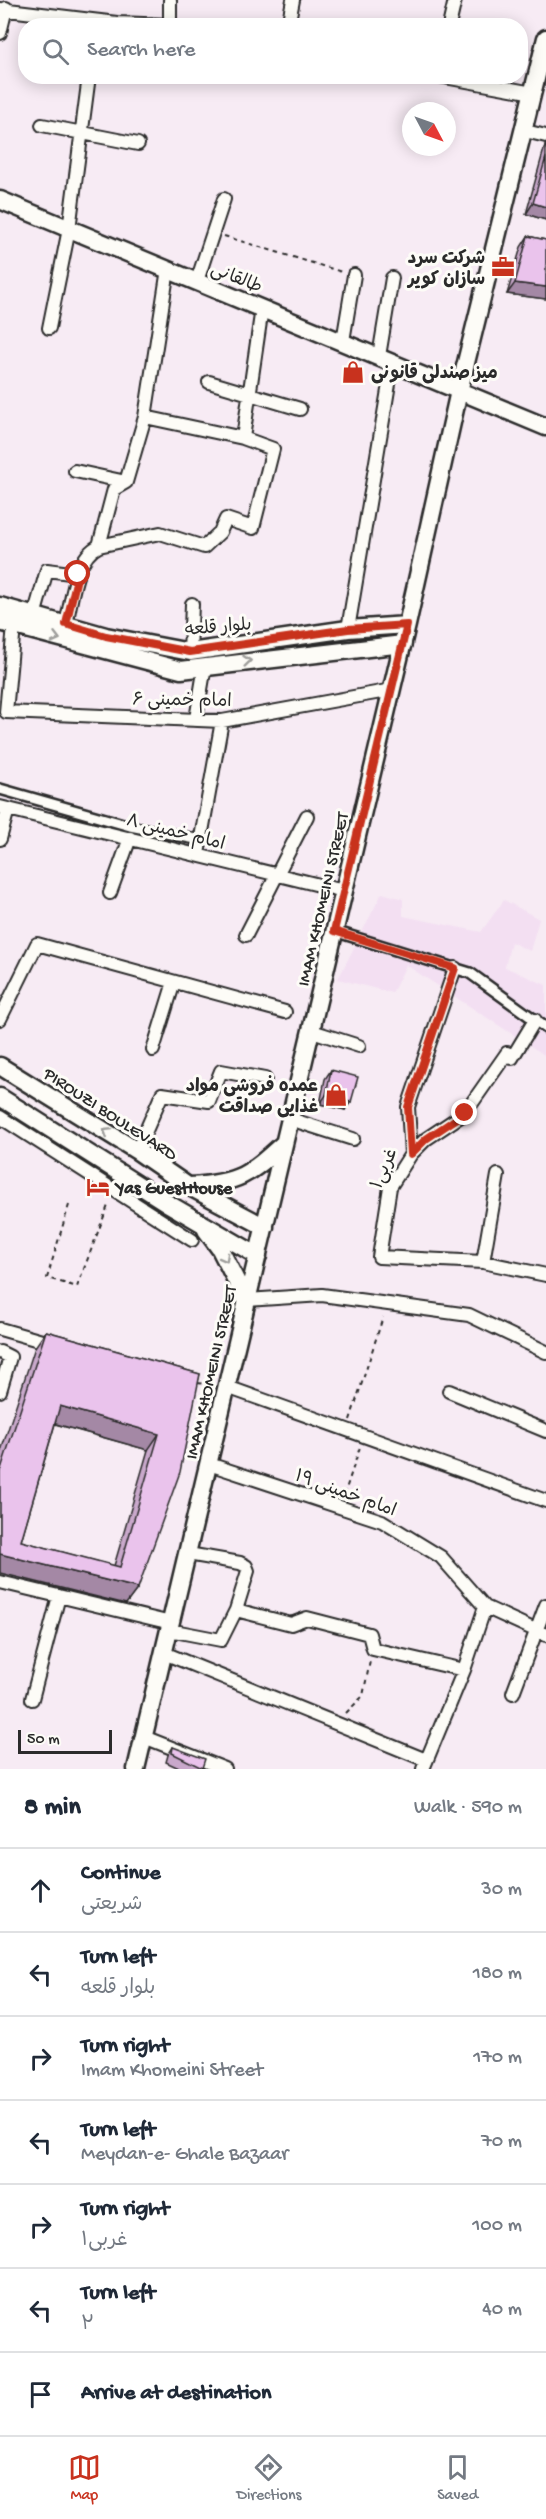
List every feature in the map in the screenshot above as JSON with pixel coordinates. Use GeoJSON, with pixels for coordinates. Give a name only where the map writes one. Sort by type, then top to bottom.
{"type":"FeatureCollection","features":[{"type":"Feature","properties":{"kind":"main road","name":"IMAM KHOMEINI STREET"},"geometry":{"type":"LineString","coordinates":[[136,1769],[403,644],[459,391],[525,132],[546,39]]}},
{"type":"Feature","properties":{"kind":"main road","name":"طالقانی"},"geometry":{"type":"LineString","coordinates":[[0,200],[546,427]]}},
{"type":"Feature","properties":{"kind":"main road","name":"بلوار قلعه"},"geometry":{"type":"LineString","coordinates":[[0,606],[106,636],[190,652],[348,629],[407,625]]}},
{"type":"Feature","properties":{"kind":"main road","name":"بلوار قلعه"},"geometry":{"type":"LineString","coordinates":[[7,624],[181,670],[403,644]]}},
{"type":"Feature","properties":{"kind":"main road","name":"PIROUZI BOULEVARD"},"geometry":{"type":"LineString","coordinates":[[0,1066],[137,1151],[185,1184],[265,1227]]}},
{"type":"Feature","properties":{"kind":"main road"},"geometry":{"type":"LineString","coordinates":[[1,1107],[258,1256]]}},
{"type":"Feature","properties":{"kind":"main road"},"geometry":{"type":"LineString","coordinates":[[167,1203],[185,1184],[226,1183],[256,1168],[285,1143]]}},
{"type":"Feature","properties":{"kind":"main road"},"geometry":{"type":"LineString","coordinates":[[197,1221],[213,1237],[246,1300]]}},
{"type":"Feature","properties":{"kind":"street"},"geometry":{"type":"LineString","coordinates":[[170,0],[170,18]]}},
{"type":"Feature","properties":{"kind":"street"},"geometry":{"type":"LineString","coordinates":[[290,18],[293,0]]}},
{"type":"Feature","properties":{"kind":"street"},"geometry":{"type":"LineString","coordinates":[[451,18],[455,0]]}},
{"type":"Feature","properties":{"kind":"street"},"geometry":{"type":"LineString","coordinates":[[0,33],[3,8],[74,18]]}},
{"type":"Feature","properties":{"kind":"street"},"geometry":{"type":"LineString","coordinates":[[49,328],[69,229],[88,84]]}},
{"type":"Feature","properties":{"kind":"street"},"geometry":{"type":"LineString","coordinates":[[483,84],[533,93]]}},
{"type":"Feature","properties":{"kind":"street"},"geometry":{"type":"LineString","coordinates":[[42,125],[82,131],[138,144]]}},
{"type":"Feature","properties":{"kind":"street"},"geometry":{"type":"LineString","coordinates":[[525,132],[546,136]]}},
{"type":"Feature","properties":{"kind":"street"},"geometry":{"type":"LineString","coordinates":[[197,281],[224,199]]}},
{"type":"Feature","properties":{"kind":"street"},"geometry":{"type":"LineString","coordinates":[[99,546],[114,489],[126,482],[145,417],[168,269]]}},
{"type":"Feature","properties":{"kind":"street"},"geometry":{"type":"LineString","coordinates":[[343,341],[354,275]]}},
{"type":"Feature","properties":{"kind":"street"},"geometry":{"type":"LineString","coordinates":[[379,356],[392,278]]}},
{"type":"Feature","properties":{"kind":"street"},"geometry":{"type":"LineString","coordinates":[[243,438],[262,308]]}},
{"type":"Feature","properties":{"kind":"street"},"geometry":{"type":"LineString","coordinates":[[209,382],[300,409]]}},
{"type":"Feature","properties":{"kind":"street"},"geometry":{"type":"LineString","coordinates":[[348,629],[389,384]]}},
{"type":"Feature","properties":{"kind":"street"},"geometry":{"type":"LineString","coordinates":[[66,624],[78,574],[90,550],[160,533],[204,547],[220,531],[226,519],[253,528],[273,449],[243,438],[145,417]]}},
{"type":"Feature","properties":{"kind":"street"},"geometry":{"type":"LineString","coordinates":[[75,471],[126,482]]}},
{"type":"Feature","properties":{"kind":"street"},"geometry":{"type":"LineString","coordinates":[[34,616],[47,570],[78,574]]}},
{"type":"Feature","properties":{"kind":"street"},"geometry":{"type":"LineString","coordinates":[[190,652],[192,604]]}},
{"type":"Feature","properties":{"kind":"street"},"geometry":{"type":"LineString","coordinates":[[3,712],[7,624]]}},
{"type":"Feature","properties":{"kind":"street"},"geometry":{"type":"LineString","coordinates":[[196,719],[205,666]]}},
{"type":"Feature","properties":{"kind":"street","name":"امام خمینی ۶"},"geometry":{"type":"LineString","coordinates":[[3,712],[222,721],[392,690]]}},
{"type":"Feature","properties":{"kind":"street"},"geometry":{"type":"LineString","coordinates":[[198,854],[222,721]]}},
{"type":"Feature","properties":{"kind":"street"},"geometry":{"type":"LineString","coordinates":[[0,789],[130,826],[201,840]]}},
{"type":"Feature","properties":{"kind":"street"},"geometry":{"type":"LineString","coordinates":[[0,838],[4,808]]}},
{"type":"Feature","properties":{"kind":"street","name":"امام خمینی ۸"},"geometry":{"type":"LineString","coordinates":[[4,808],[344,891]]}},
{"type":"Feature","properties":{"kind":"street"},"geometry":{"type":"LineString","coordinates":[[246,935],[307,816]]}},
{"type":"Feature","properties":{"kind":"street"},"geometry":{"type":"LineString","coordinates":[[110,893],[130,838]]}},
{"type":"Feature","properties":{"kind":"street"},"geometry":{"type":"LineString","coordinates":[[334,931],[470,973],[546,1028]]}},
{"type":"Feature","properties":{"kind":"street"},"geometry":{"type":"LineString","coordinates":[[0,1019],[37,944],[285,1012]]}},
{"type":"Feature","properties":{"kind":"street","name":"غربی۱"},"geometry":{"type":"LineString","coordinates":[[455,968],[408,1107],[411,1154],[390,1187],[379,1257],[483,1262],[546,1275]]}},
{"type":"Feature","properties":{"kind":"street"},"geometry":{"type":"LineString","coordinates":[[153,1050],[174,982]]}},
{"type":"Feature","properties":{"kind":"street"},"geometry":{"type":"LineString","coordinates":[[411,1154],[426,1139],[465,1113],[507,1053],[512,1058],[535,1020]]}},
{"type":"Feature","properties":{"kind":"street"},"geometry":{"type":"LineString","coordinates":[[312,1030],[359,1046]]}},
{"type":"Feature","properties":{"kind":"street"},"geometry":{"type":"LineString","coordinates":[[137,1151],[162,1094],[208,1101],[221,1071],[265,1079]]}},
{"type":"Feature","properties":{"kind":"street"},"geometry":{"type":"LineString","coordinates":[[1,1107],[115,1189],[192,1240]]}},
{"type":"Feature","properties":{"kind":"street"},"geometry":{"type":"LineString","coordinates":[[290,1119],[353,1139]]}},
{"type":"Feature","properties":{"kind":"street"},"geometry":{"type":"LineString","coordinates":[[483,1262],[498,1175]]}},
{"type":"Feature","properties":{"kind":"street"},"geometry":{"type":"LineString","coordinates":[[246,1300],[322,1296],[470,1315],[546,1352]]}},
{"type":"Feature","properties":{"kind":"street"},"geometry":{"type":"LineString","coordinates":[[0,1329],[69,1348]]}},
{"type":"Feature","properties":{"kind":"street"},"geometry":{"type":"LineString","coordinates":[[0,1352],[10,1357],[0,1390]]}},
{"type":"Feature","properties":{"kind":"street"},"geometry":{"type":"LineString","coordinates":[[227,1387],[546,1501]]}},
{"type":"Feature","properties":{"kind":"street"},"geometry":{"type":"LineString","coordinates":[[449,1391],[546,1431]]}},
{"type":"Feature","properties":{"kind":"street","name":"امام خمینی ۱۹"},"geometry":{"type":"LineString","coordinates":[[209,1464],[382,1521],[441,1557],[484,1607],[541,1633]]}},
{"type":"Feature","properties":{"kind":"street"},"geometry":{"type":"LineString","coordinates":[[0,1582],[221,1640],[236,1610],[248,1571],[246,1566],[188,1554]]}},
{"type":"Feature","properties":{"kind":"street"},"geometry":{"type":"LineString","coordinates":[[32,1699],[59,1596]]}},
{"type":"Feature","properties":{"kind":"street"},"geometry":{"type":"LineString","coordinates":[[513,1694],[541,1633],[546,1605]]}},
{"type":"Feature","properties":{"kind":"street"},"geometry":{"type":"LineString","coordinates":[[164,1653],[335,1724],[424,1765],[464,1670],[484,1607]]}},
{"type":"Feature","properties":{"kind":"street"},"geometry":{"type":"LineString","coordinates":[[236,1610],[291,1624],[307,1618],[369,1634],[373,1649],[464,1670]]}},
{"type":"Feature","properties":{"kind":"street"},"geometry":{"type":"LineString","coordinates":[[144,1737],[225,1769]]}},
{"type":"Feature","properties":{"kind":"path"},"geometry":{"type":"LineString","coordinates":[[213,232],[354,275]]}},
{"type":"Feature","properties":{"kind":"path"},"geometry":{"type":"LineString","coordinates":[[69,1205],[47,1278],[77,1287],[115,1189]]}},
{"type":"Feature","properties":{"kind":"path"},"geometry":{"type":"LineString","coordinates":[[347,1430],[386,1305]]}},
{"type":"Feature","properties":{"kind":"path"},"geometry":{"type":"LineString","coordinates":[[340,1508],[364,1435]]}},
{"type":"Feature","properties":{"kind":"path"},"geometry":{"type":"LineString","coordinates":[[335,1724],[363,1696],[373,1649]]}},
{"type":"Feature","properties":{"kind":"shaded area"},"geometry":{"type":"Polygon","coordinates":[[[382,893],[403,899],[403,916],[481,932],[504,900],[539,919],[530,951],[511,942],[505,967],[546,985],[546,1056],[406,965],[392,993],[338,979],[382,893]]]}},
{"type":"Feature","properties":{"kind":"building"},"geometry":{"type":"Polygon","coordinates":[[[546,157],[546,207],[533,203],[546,157]]]}},
{"type":"Feature","properties":{"kind":"building"},"geometry":{"type":"Polygon","coordinates":[[[528,236],[546,240],[546,287],[515,283],[528,236]]]}},
{"type":"Feature","properties":{"kind":"building"},"geometry":{"type":"Polygon","coordinates":[[[331,1070],[358,1077],[351,1102],[326,1095],[331,1070]]]}},
{"type":"Feature","properties":{"kind":"building"},"geometry":{"type":"Polygon","coordinates":[[[46,1331],[200,1374],[180,1472],[138,1588],[0,1554],[0,1472],[46,1331]],[[60,1406],[21,1541],[120,1567],[159,1434],[60,1406]]]}},
{"type":"Feature","properties":{"kind":"building"},"geometry":{"type":"Polygon","coordinates":[[[173,1747],[205,1759],[202,1768],[172,1753],[173,1747]]]}},
{"type":"Feature","properties":{"kind":"place","name":"شرکت سرد سازان کویر"},"geometry":{"type":"Point","coordinates":[503,267]}},
{"type":"Feature","properties":{"kind":"place","name":"میز صندلی قانونی"},"geometry":{"type":"Point","coordinates":[353,372]}},
{"type":"Feature","properties":{"kind":"place","name":"عمده فروشی مواد غذایی صداقت"},"geometry":{"type":"Point","coordinates":[336,1095]}},
{"type":"Feature","properties":{"kind":"place","name":"Yas GuestHouse"},"geometry":{"type":"Point","coordinates":[98,1187]}},
{"type":"Feature","properties":{"kind":"route"},"geometry":{"type":"LineString","coordinates":[[78,574],[66,624],[106,636],[190,652],[348,629],[407,625],[334,931],[455,968],[408,1107],[411,1154],[426,1139],[465,1113]]}}]}
